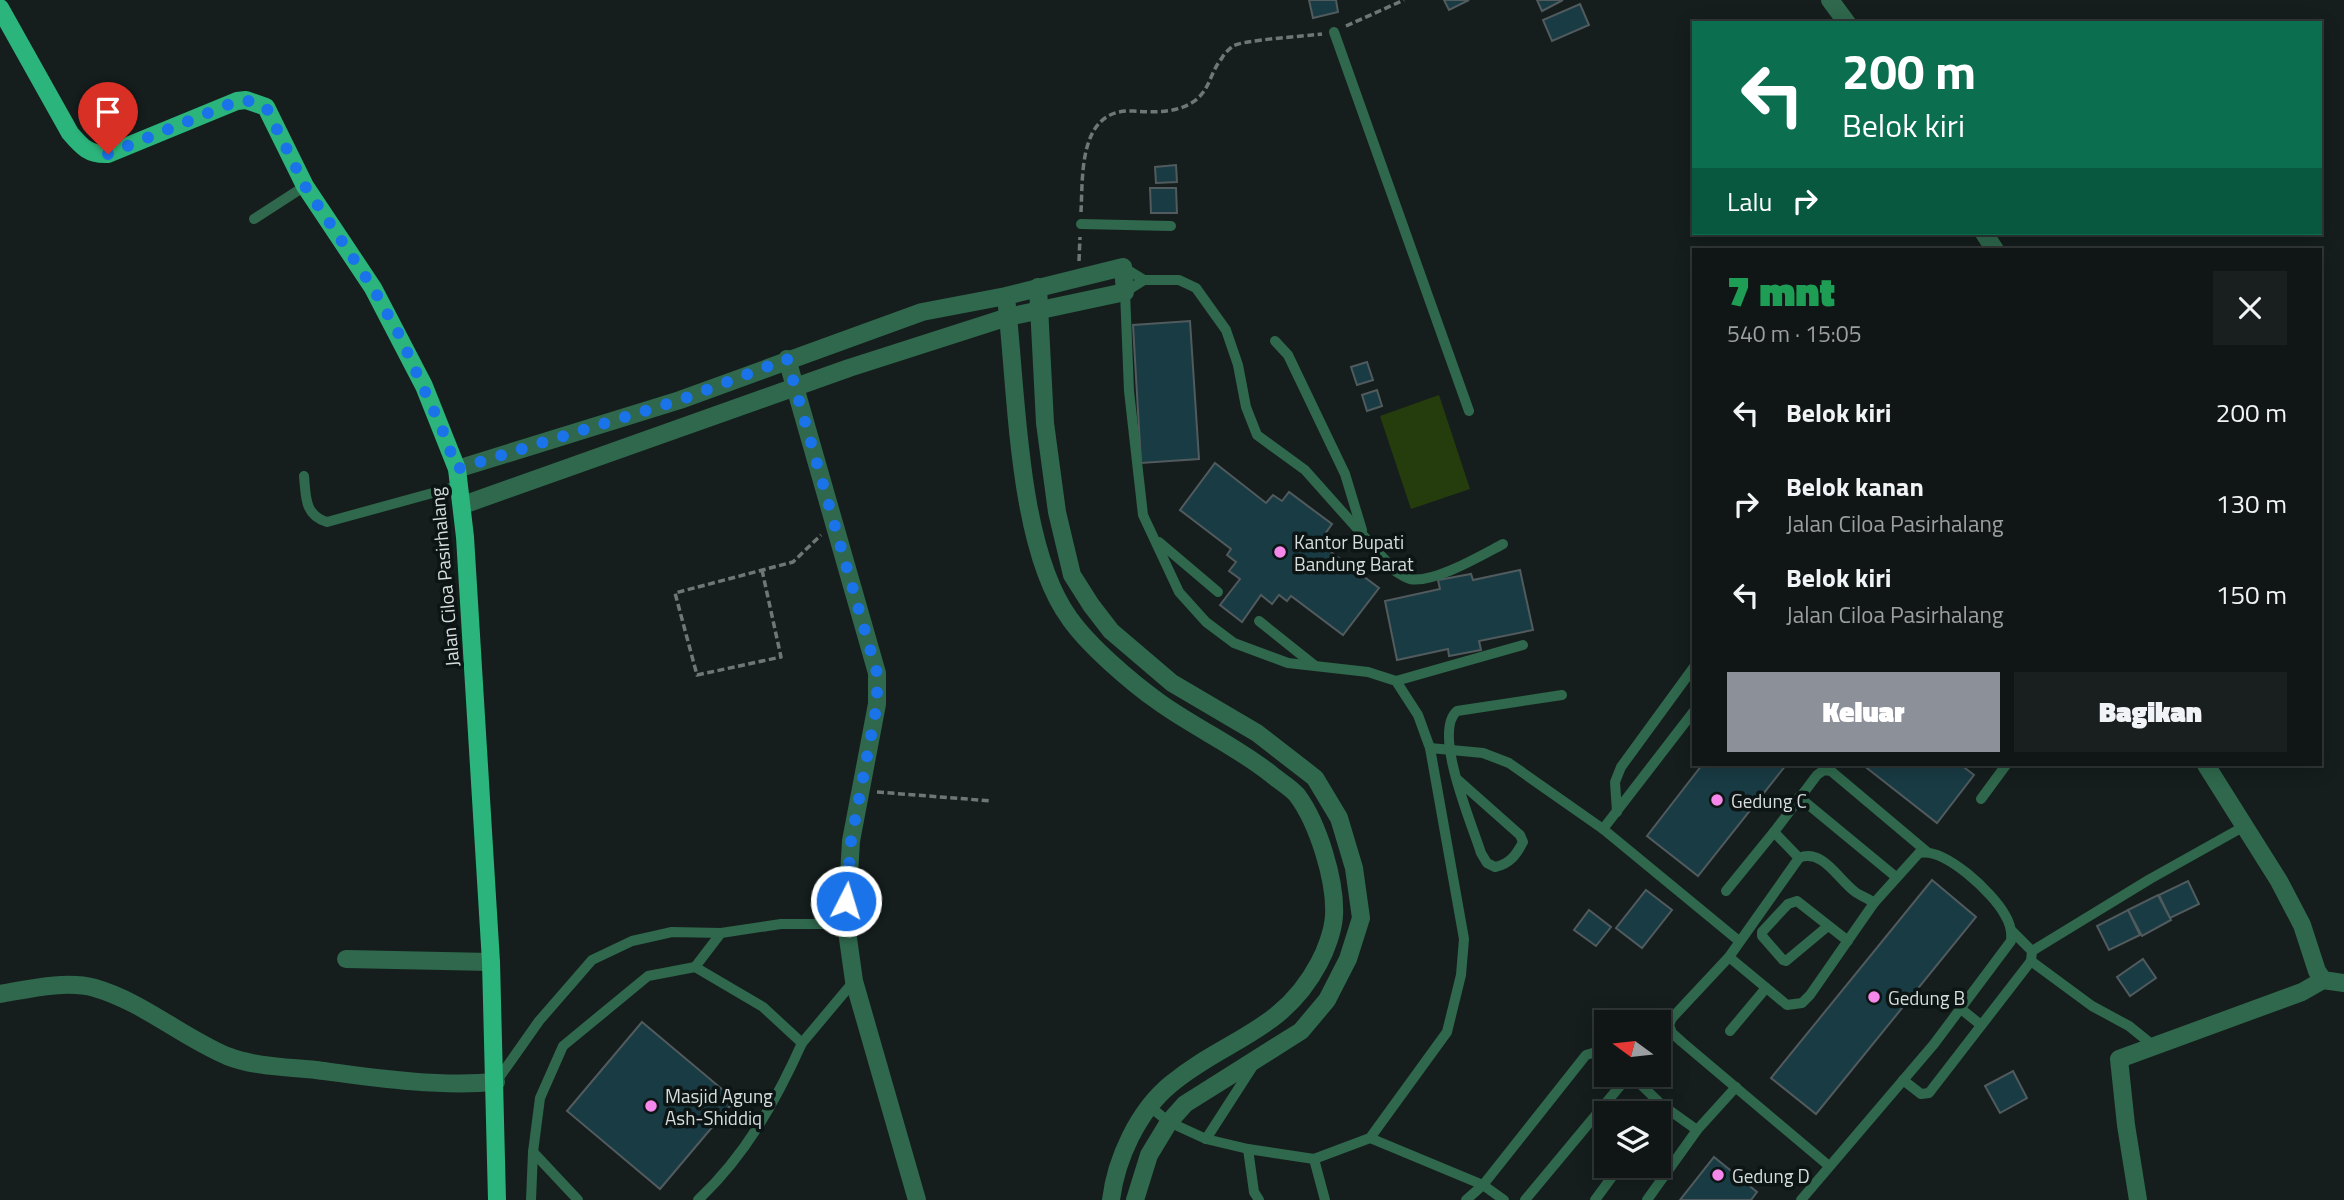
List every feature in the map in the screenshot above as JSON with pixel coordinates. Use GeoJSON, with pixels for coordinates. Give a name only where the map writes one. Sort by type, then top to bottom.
{"type":"FeatureCollection","features":[{"type":"Feature","properties":{"kind":"main road","name":"Jalan Ciloa Pasirhalang"},"geometry":{"type":"LineString","coordinates":[[0,8],[70,133],[86,150],[96,155],[108,154],[202,113],[246,100],[266,107],[305,186],[373,288],[400,336],[442,429],[463,505],[491,962],[497,1200]]}},
{"type":"Feature","properties":{"kind":"street"},"geometry":{"type":"LineString","coordinates":[[1830,0],[1846,21]]}},
{"type":"Feature","properties":{"kind":"street"},"geometry":{"type":"LineString","coordinates":[[457,478],[922,312],[1006,296],[1123,267],[1125,292],[1008,317],[794,387],[463,505]]}},
{"type":"Feature","properties":{"kind":"street"},"geometry":{"type":"LineString","coordinates":[[1038,287],[1045,423],[1056,512],[1072,575],[1091,606],[1111,631],[1172,683],[1257,733],[1315,778],[1339,818],[1353,868],[1361,918],[1348,959],[1327,1000],[1301,1031],[1185,1104],[1169,1122],[1149,1155],[1135,1200]]}},
{"type":"Feature","properties":{"kind":"street"},"geometry":{"type":"LineString","coordinates":[[1006,296],[1028,508],[1047,578],[1069,618],[1089,642],[1158,702],[1245,754],[1296,794],[1315,830],[1329,874],[1334,916],[1325,951],[1306,987],[1284,1011],[1186,1072],[1149,1106],[1126,1146],[1111,1200]]}},
{"type":"Feature","properties":{"kind":"street"},"geometry":{"type":"LineString","coordinates":[[787,359],[877,673],[877,704],[851,841],[846,924],[854,981],[917,1200]]}},
{"type":"Feature","properties":{"kind":"street"},"geometry":{"type":"LineString","coordinates":[[2207,766],[2278,880],[2302,925],[2317,971],[2323,979],[2344,983]]}},
{"type":"Feature","properties":{"kind":"street"},"geometry":{"type":"LineString","coordinates":[[346,959],[491,962]]}},
{"type":"Feature","properties":{"kind":"street"},"geometry":{"type":"LineString","coordinates":[[2138,1200],[2119,1059],[2302,992],[2323,979]]}},
{"type":"Feature","properties":{"kind":"street"},"geometry":{"type":"LineString","coordinates":[[0,994],[60,986],[94,988],[139,1008],[229,1056],[268,1065],[386,1080],[464,1085],[496,1082]]}},
{"type":"Feature","properties":{"kind":"lane"},"geometry":{"type":"LineString","coordinates":[[1334,32],[1469,411]]}},
{"type":"Feature","properties":{"kind":"lane"},"geometry":{"type":"LineString","coordinates":[[254,219],[305,186]]}},
{"type":"Feature","properties":{"kind":"lane"},"geometry":{"type":"LineString","coordinates":[[1080,224],[1171,226]]}},
{"type":"Feature","properties":{"kind":"lane"},"geometry":{"type":"LineString","coordinates":[[1123,267],[1144,280],[1179,280],[1196,288],[1226,330],[1238,366],[1246,407],[1258,435],[1306,470],[1395,571],[1410,579],[1424,579],[1464,564],[1503,544]]}},
{"type":"Feature","properties":{"kind":"lane"},"geometry":{"type":"LineString","coordinates":[[1144,280],[1125,292],[1129,391],[1143,515],[1179,592],[1206,622],[1234,643],[1287,663],[1367,672],[1395,681],[1523,645]]}},
{"type":"Feature","properties":{"kind":"lane"},"geometry":{"type":"LineString","coordinates":[[1275,341],[1288,355],[1345,474],[1364,536]]}},
{"type":"Feature","properties":{"kind":"lane"},"geometry":{"type":"LineString","coordinates":[[304,475],[308,511],[317,519],[327,522],[457,478]]}},
{"type":"Feature","properties":{"kind":"lane"},"geometry":{"type":"LineString","coordinates":[[1154,538],[1218,592]]}},
{"type":"Feature","properties":{"kind":"lane"},"geometry":{"type":"LineString","coordinates":[[1259,621],[1317,666]]}},
{"type":"Feature","properties":{"kind":"lane"},"geometry":{"type":"LineString","coordinates":[[1617,812],[1615,782],[1621,767],[1692,670]]}},
{"type":"Feature","properties":{"kind":"lane"},"geometry":{"type":"LineString","coordinates":[[1149,1106],[1169,1122],[1206,1139],[1248,1149],[1314,1159],[1370,1139],[1447,1032],[1461,975],[1464,939],[1430,748],[1418,715],[1395,681]]}},
{"type":"Feature","properties":{"kind":"lane"},"geometry":{"type":"LineString","coordinates":[[1458,780],[1520,835],[1522,842],[1517,855],[1505,865],[1495,867],[1487,863],[1481,853],[1448,750],[1448,720],[1457,711],[1562,695]]}},
{"type":"Feature","properties":{"kind":"lane"},"geometry":{"type":"LineString","coordinates":[[1603,829],[1692,714]]}},
{"type":"Feature","properties":{"kind":"lane"},"geometry":{"type":"LineString","coordinates":[[1430,748],[1483,753],[1509,763],[1603,829],[1739,941]]}},
{"type":"Feature","properties":{"kind":"lane"},"geometry":{"type":"LineString","coordinates":[[1981,799],[2005,766]]}},
{"type":"Feature","properties":{"kind":"lane"},"geometry":{"type":"LineString","coordinates":[[1726,891],[1817,775],[1824,770],[1831,771],[1926,851],[1939,855],[1961,869],[1997,903],[2007,917],[2012,931],[2031,956],[2092,1006],[2129,1026],[2155,1047]]}},
{"type":"Feature","properties":{"kind":"lane"},"geometry":{"type":"LineString","coordinates":[[1799,797],[1896,877]]}},
{"type":"Feature","properties":{"kind":"lane"},"geometry":{"type":"LineString","coordinates":[[1903,1080],[1921,1094],[1929,1093],[2031,956],[2150,879],[2243,827]]}},
{"type":"Feature","properties":{"kind":"lane"},"geometry":{"type":"LineString","coordinates":[[1774,832],[1798,858]]}},
{"type":"Feature","properties":{"kind":"lane"},"geometry":{"type":"LineString","coordinates":[[1729,957],[1787,1005],[1802,1003],[1811,995],[1874,903],[1919,853],[1926,851]]}},
{"type":"Feature","properties":{"kind":"lane"},"geometry":{"type":"LineString","coordinates":[[1829,1166],[1672,1033],[1669,1025],[1672,1018],[1729,957],[1798,858],[1809,855],[1819,858],[1854,891],[1874,903]]}},
{"type":"Feature","properties":{"kind":"lane"},"geometry":{"type":"LineString","coordinates":[[1828,926],[1786,961],[1762,936],[1762,932],[1791,901],[1797,901],[1848,942]]}},
{"type":"Feature","properties":{"kind":"lane"},"geometry":{"type":"LineString","coordinates":[[496,1082],[539,1021],[592,960],[632,941],[672,932],[721,933],[781,924],[846,924]]}},
{"type":"Feature","properties":{"kind":"lane"},"geometry":{"type":"LineString","coordinates":[[1801,1200],[1961,1009],[2006,950],[2012,931]]}},
{"type":"Feature","properties":{"kind":"lane"},"geometry":{"type":"LineString","coordinates":[[531,1200],[533,1152],[540,1098],[562,1046],[649,976],[695,967],[721,933]]}},
{"type":"Feature","properties":{"kind":"lane"},"geometry":{"type":"LineString","coordinates":[[695,967],[763,1007],[802,1043]]}},
{"type":"Feature","properties":{"kind":"lane"},"geometry":{"type":"LineString","coordinates":[[698,1200],[741,1154],[786,1080],[802,1043],[854,981]]}},
{"type":"Feature","properties":{"kind":"lane"},"geometry":{"type":"LineString","coordinates":[[1730,1031],[1766,988]]}},
{"type":"Feature","properties":{"kind":"lane"},"geometry":{"type":"LineString","coordinates":[[1961,1009],[1981,1025]]}},
{"type":"Feature","properties":{"kind":"lane"},"geometry":{"type":"LineString","coordinates":[[1466,1200],[1483,1185],[1586,1055],[1594,1053]]}},
{"type":"Feature","properties":{"kind":"lane"},"geometry":{"type":"LineString","coordinates":[[1206,1139],[1254,1065],[1254,1060]]}},
{"type":"Feature","properties":{"kind":"lane"},"geometry":{"type":"LineString","coordinates":[[1525,1200],[1619,1087]]}},
{"type":"Feature","properties":{"kind":"lane"},"geometry":{"type":"LineString","coordinates":[[1641,1087],[1652,1101]]}},
{"type":"Feature","properties":{"kind":"lane"},"geometry":{"type":"LineString","coordinates":[[1647,1200],[1697,1130],[1736,1087]]}},
{"type":"Feature","properties":{"kind":"lane"},"geometry":{"type":"LineString","coordinates":[[1671,1116],[1697,1130]]}},
{"type":"Feature","properties":{"kind":"lane"},"geometry":{"type":"LineString","coordinates":[[1370,1139],[1483,1185],[1504,1200]]}},
{"type":"Feature","properties":{"kind":"lane"},"geometry":{"type":"LineString","coordinates":[[1248,1149],[1254,1192],[1259,1200]]}},
{"type":"Feature","properties":{"kind":"lane"},"geometry":{"type":"LineString","coordinates":[[533,1152],[578,1200]]}},
{"type":"Feature","properties":{"kind":"lane"},"geometry":{"type":"LineString","coordinates":[[1314,1159],[1325,1200]]}},
{"type":"Feature","properties":{"kind":"lane"},"geometry":{"type":"LineString","coordinates":[[1595,1200],[1611,1178]]}},
{"type":"Feature","properties":{"kind":"path"},"geometry":{"type":"LineString","coordinates":[[1079,277],[1084,161],[1088,139],[1097,124],[1117,112],[1149,114],[1172,111],[1191,104],[1204,93],[1220,60],[1234,45],[1334,32],[1404,0]]}},
{"type":"Feature","properties":{"kind":"path"},"geometry":{"type":"LineString","coordinates":[[762,570],[781,657],[698,675],[675,593],[762,570],[793,562],[834,523]]}},
{"type":"Feature","properties":{"kind":"path"},"geometry":{"type":"LineString","coordinates":[[861,791],[992,801]]}},
{"type":"Feature","properties":{"kind":"green space"},"geometry":{"type":"Polygon","coordinates":[[[1439,395],[1470,489],[1411,509],[1380,416],[1439,395]]]}},
{"type":"Feature","properties":{"kind":"building"},"geometry":{"type":"Polygon","coordinates":[[[1309,0],[1336,0],[1338,12],[1313,18],[1309,0]]]}},
{"type":"Feature","properties":{"kind":"building"},"geometry":{"type":"Polygon","coordinates":[[[1444,0],[1469,0],[1449,10],[1444,0]]]}},
{"type":"Feature","properties":{"kind":"building"},"geometry":{"type":"Polygon","coordinates":[[[1537,0],[1563,0],[1542,11],[1537,0]]]}},
{"type":"Feature","properties":{"kind":"building"},"geometry":{"type":"Polygon","coordinates":[[[1580,4],[1589,25],[1552,41],[1543,20],[1580,4]]]}},
{"type":"Feature","properties":{"kind":"building"},"geometry":{"type":"Polygon","coordinates":[[[1176,165],[1177,182],[1156,183],[1155,167],[1176,165]]]}},
{"type":"Feature","properties":{"kind":"building"},"geometry":{"type":"Polygon","coordinates":[[[1150,188],[1176,188],[1177,213],[1151,213],[1150,188]]]}},
{"type":"Feature","properties":{"kind":"building"},"geometry":{"type":"Polygon","coordinates":[[[1190,321],[1199,459],[1141,463],[1133,325],[1190,321]]]}},
{"type":"Feature","properties":{"kind":"building"},"geometry":{"type":"Polygon","coordinates":[[[1367,362],[1373,380],[1357,385],[1351,367],[1367,362]]]}},
{"type":"Feature","properties":{"kind":"building"},"geometry":{"type":"Polygon","coordinates":[[[1377,390],[1382,406],[1367,411],[1362,395],[1377,390]]]}},
{"type":"Feature","properties":{"kind":"building","name":"Kantor Bupati Bandung Barat"},"geometry":{"type":"Polygon","coordinates":[[[1215,463],[1266,503],[1273,495],[1282,501],[1289,492],[1332,524],[1325,534],[1333,541],[1327,549],[1379,588],[1343,635],[1291,596],[1287,601],[1279,595],[1272,604],[1261,595],[1242,622],[1220,605],[1240,579],[1229,571],[1236,562],[1227,555],[1231,549],[1180,510],[1215,463]]]}},
{"type":"Feature","properties":{"kind":"building"},"geometry":{"type":"Polygon","coordinates":[[[1520,570],[1533,630],[1479,641],[1481,650],[1449,656],[1448,649],[1397,660],[1385,601],[1440,589],[1438,580],[1471,574],[1473,580],[1520,570]]]}},
{"type":"Feature","properties":{"kind":"building","name":"Gedung C"},"geometry":{"type":"Polygon","coordinates":[[[1701,766],[1785,766],[1698,876],[1647,836],[1701,766]]]}},
{"type":"Feature","properties":{"kind":"building"},"geometry":{"type":"Polygon","coordinates":[[[1864,766],[1962,766],[1974,775],[1937,823],[1864,766]]]}},
{"type":"Feature","properties":{"kind":"building","name":"Gedung B"},"geometry":{"type":"Polygon","coordinates":[[[1932,880],[1976,917],[1816,1114],[1771,1078],[1932,880]]]}},
{"type":"Feature","properties":{"kind":"building"},"geometry":{"type":"Polygon","coordinates":[[[2188,881],[2199,904],[2170,918],[2159,895],[2188,881]]]}},
{"type":"Feature","properties":{"kind":"building"},"geometry":{"type":"Polygon","coordinates":[[[1646,890],[1672,910],[1642,948],[1616,928],[1646,890]]]}},
{"type":"Feature","properties":{"kind":"building"},"geometry":{"type":"Polygon","coordinates":[[[2158,895],[2171,920],[2142,936],[2128,910],[2158,895]]]}},
{"type":"Feature","properties":{"kind":"building"},"geometry":{"type":"Polygon","coordinates":[[[1589,910],[1611,927],[1596,946],[1574,930],[1589,910]]]}},
{"type":"Feature","properties":{"kind":"building"},"geometry":{"type":"Polygon","coordinates":[[[2128,910],[2140,935],[2109,950],[2097,926],[2128,910]]]}},
{"type":"Feature","properties":{"kind":"building"},"geometry":{"type":"Polygon","coordinates":[[[2143,959],[2156,978],[2130,996],[2117,977],[2143,959]]]}},
{"type":"Feature","properties":{"kind":"building","name":"Masjid Agung Ash-Shiddiq"},"geometry":{"type":"Polygon","coordinates":[[[642,1022],[735,1100],[660,1189],[567,1111],[642,1022]]]}},
{"type":"Feature","properties":{"kind":"building"},"geometry":{"type":"Polygon","coordinates":[[[2013,1071],[2027,1098],[2000,1113],[1985,1086],[2013,1071]]]}},
{"type":"Feature","properties":{"kind":"building","name":"Gedung D"},"geometry":{"type":"Polygon","coordinates":[[[1714,1157],[1757,1192],[1751,1200],[1680,1200],[1714,1157]]]}},
{"type":"Feature","properties":{"kind":"place","name":"Kantor Bupati Bandung Barat"},"geometry":{"type":"Point","coordinates":[1280,552]}},
{"type":"Feature","properties":{"kind":"place","name":"Gedung C"},"geometry":{"type":"Point","coordinates":[1717,800]}},
{"type":"Feature","properties":{"kind":"place","name":"Gedung B"},"geometry":{"type":"Point","coordinates":[1874,997]}},
{"type":"Feature","properties":{"kind":"place","name":"Masjid Agung Ash-Shiddiq"},"geometry":{"type":"Point","coordinates":[651,1106]}},
{"type":"Feature","properties":{"kind":"place","name":"Gedung D"},"geometry":{"type":"Point","coordinates":[1718,1175]}},
{"type":"Feature","properties":{"kind":"route"},"geometry":{"type":"LineString","coordinates":[[108,154],[202,113],[237,101],[246,100],[266,107],[305,186],[373,288],[400,336],[424,386],[457,469],[680,400],[787,359],[877,673],[877,704],[851,841],[846,901]]}}]}
